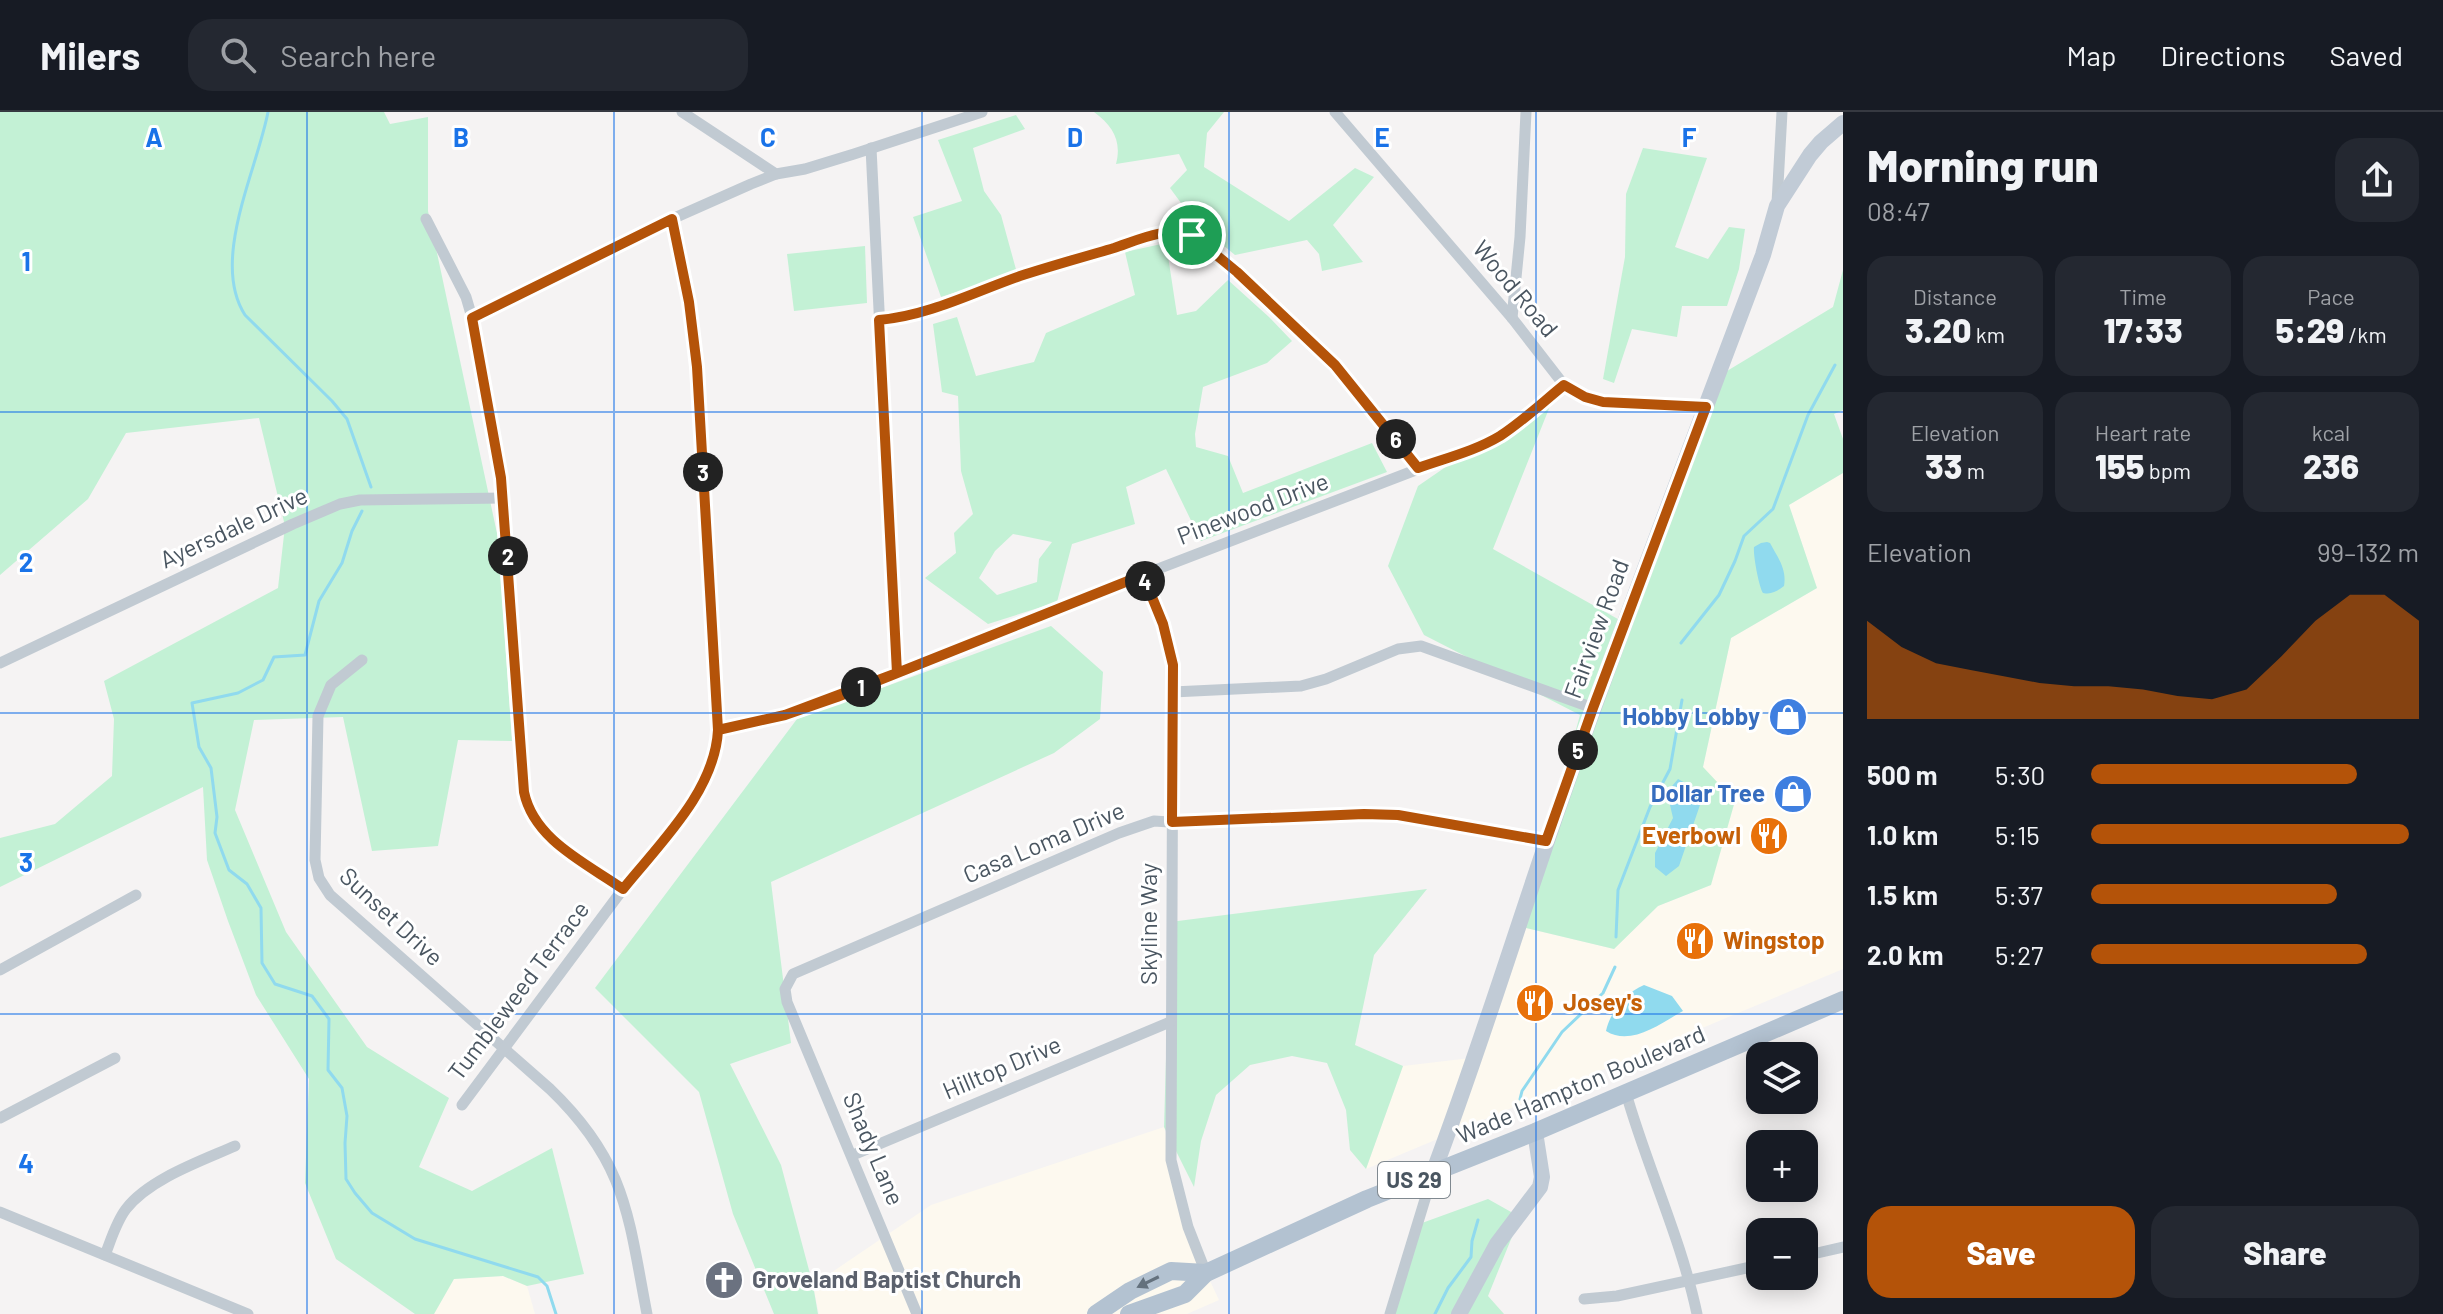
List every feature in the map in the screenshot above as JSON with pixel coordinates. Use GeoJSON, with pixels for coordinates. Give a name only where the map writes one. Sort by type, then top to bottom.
{"type":"FeatureCollection","features":[{"type":"Feature","properties":{"kind":"main road","name":"Wade Hampton Boulevard"},"geometry":{"type":"LineString","coordinates":[[1129,1314],[1185,1294],[1206,1273],[1367,1199],[1535,1132],[1843,1000]]}},
{"type":"Feature","properties":{"kind":"main road","name":"Wade Hampton Boulevard"},"geometry":{"type":"LineString","coordinates":[[1096,1314],[1130,1291],[1171,1271],[1206,1273]]}},
{"type":"Feature","properties":{"kind":"street"},"geometry":{"type":"LineString","coordinates":[[682,112],[776,174]]}},
{"type":"Feature","properties":{"kind":"street"},"geometry":{"type":"LineString","coordinates":[[472,318],[672,219],[776,174],[805,169],[982,112]]}},
{"type":"Feature","properties":{"kind":"street","name":"Wood Road"},"geometry":{"type":"LineString","coordinates":[[1335,112],[1512,318],[1564,385],[1585,397],[1603,402],[1706,407]]}},
{"type":"Feature","properties":{"kind":"street"},"geometry":{"type":"LineString","coordinates":[[1512,318],[1526,112]]}},
{"type":"Feature","properties":{"kind":"street"},"geometry":{"type":"LineString","coordinates":[[1777,206],[1782,112]]}},
{"type":"Feature","properties":{"kind":"street","name":"Fairview Road"},"geometry":{"type":"LineString","coordinates":[[1433,1173],[1593,708],[1763,255],[1777,206],[1810,155],[1843,123]]}},
{"type":"Feature","properties":{"kind":"street"},"geometry":{"type":"LineString","coordinates":[[871,148],[897,673]]}},
{"type":"Feature","properties":{"kind":"street"},"geometry":{"type":"LineString","coordinates":[[426,219],[459,279],[472,318],[492,418],[503,498],[520,747],[527,805],[546,834],[623,889]]}},
{"type":"Feature","properties":{"kind":"street","name":"Tumbleweed Terrace"},"geometry":{"type":"LineString","coordinates":[[462,1105],[703,786],[714,760],[718,730],[696,356],[689,302],[672,219]]}},
{"type":"Feature","properties":{"kind":"street"},"geometry":{"type":"LineString","coordinates":[[879,320],[894,319],[960,299],[1020,276],[1148,237],[1171,231],[1182,232],[1201,241],[1237,272],[1335,365],[1418,468]]}},
{"type":"Feature","properties":{"kind":"street","name":"Pinewood Drive"},"geometry":{"type":"LineString","coordinates":[[718,730],[785,715],[1473,448],[1499,437],[1520,423],[1564,385]]}},
{"type":"Feature","properties":{"kind":"street","name":"Ayersdale Drive"},"geometry":{"type":"LineString","coordinates":[[0,663],[340,504],[371,500],[503,498]]}},
{"type":"Feature","properties":{"kind":"street","name":"Skyline Way"},"geometry":{"type":"LineString","coordinates":[[1143,575],[1168,640],[1173,665],[1171,1160],[1188,1227],[1206,1273]]}},
{"type":"Feature","properties":{"kind":"street"},"geometry":{"type":"LineString","coordinates":[[1173,692],[1301,686],[1398,649],[1421,646],[1593,708]]}},
{"type":"Feature","properties":{"kind":"street","name":"Sunset Drive"},"geometry":{"type":"LineString","coordinates":[[362,660],[331,685],[318,716],[315,860],[319,878],[330,895],[359,922],[572,1110],[594,1138],[621,1190],[647,1314]]}},
{"type":"Feature","properties":{"kind":"street","name":"Casa Loma Drive"},"geometry":{"type":"LineString","coordinates":[[787,1002],[786,982],[797,971],[1119,833],[1154,821],[1398,815],[1546,841]]}},
{"type":"Feature","properties":{"kind":"street"},"geometry":{"type":"LineString","coordinates":[[0,970],[136,895]]}},
{"type":"Feature","properties":{"kind":"street","name":"Shady Lane"},"geometry":{"type":"LineString","coordinates":[[787,1002],[917,1314]]}},
{"type":"Feature","properties":{"kind":"street","name":"Hilltop Drive"},"geometry":{"type":"LineString","coordinates":[[853,1155],[1170,1022]]}},
{"type":"Feature","properties":{"kind":"street"},"geometry":{"type":"LineString","coordinates":[[0,1118],[115,1058]]}},
{"type":"Feature","properties":{"kind":"street"},"geometry":{"type":"LineString","coordinates":[[1626,1093],[1697,1314]]}},
{"type":"Feature","properties":{"kind":"street"},"geometry":{"type":"LineString","coordinates":[[1459,1314],[1497,1244],[1540,1187],[1542,1177],[1535,1132]]}},
{"type":"Feature","properties":{"kind":"street"},"geometry":{"type":"LineString","coordinates":[[105,1255],[122,1216],[136,1198],[165,1179],[235,1146]]}},
{"type":"Feature","properties":{"kind":"street"},"geometry":{"type":"LineString","coordinates":[[1390,1314],[1433,1173]]}},
{"type":"Feature","properties":{"kind":"street"},"geometry":{"type":"LineString","coordinates":[[0,1212],[248,1314]]}},
{"type":"Feature","properties":{"kind":"street"},"geometry":{"type":"LineString","coordinates":[[1818,1253],[1843,1247]]}},
{"type":"Feature","properties":{"kind":"street"},"geometry":{"type":"LineString","coordinates":[[1584,1299],[1617,1296],[1746,1268]]}},
{"type":"Feature","properties":{"kind":"shaded area"},"geometry":{"type":"Polygon","coordinates":[[[1843,473],[1843,969],[1366,1169],[1403,1066],[1479,1057],[1522,927],[1614,949],[1658,906],[1711,885],[1703,767],[1731,638],[1817,588],[1789,505],[1843,473]]]}},
{"type":"Feature","properties":{"kind":"shaded area"},"geometry":{"type":"Polygon","coordinates":[[[1164,1127],[1195,1249],[1219,1300],[1187,1314],[819,1314],[813,1285],[931,1205],[1164,1127]]]}},
{"type":"Feature","properties":{"kind":"shaded area"},"geometry":{"type":"Polygon","coordinates":[[[503,1276],[527,1286],[535,1314],[434,1314],[453,1279],[503,1276]]]}},
{"type":"Feature","properties":{"kind":"green space"},"geometry":{"type":"Polygon","coordinates":[[[0,112],[384,112],[390,124],[428,117],[428,211],[498,538],[512,741],[458,740],[438,846],[372,851],[343,717],[254,720],[235,810],[286,932],[367,1047],[449,1098],[419,1167],[472,1191],[552,1148],[584,1274],[527,1286],[503,1276],[454,1279],[434,1314],[415,1314],[336,1259],[305,1183],[309,1079],[256,995],[228,921],[207,860],[203,787],[0,887],[0,838],[55,824],[112,776],[114,719],[104,681],[278,588],[285,526],[259,418],[126,433],[88,499],[0,575],[0,112]]]}},
{"type":"Feature","properties":{"kind":"green space"},"geometry":{"type":"Polygon","coordinates":[[[1094,112],[1224,112],[1207,133],[1204,167],[1289,221],[1355,168],[1374,177],[1333,225],[1363,262],[1322,271],[1319,254],[1307,240],[1235,255],[1195,222],[1170,188],[1187,170],[1179,154],[1116,164],[1117,141],[1106,123],[1094,112]]]}},
{"type":"Feature","properties":{"kind":"green space"},"geometry":{"type":"Polygon","coordinates":[[[1016,115],[1025,129],[973,148],[984,191],[1001,215],[1017,273],[941,297],[913,217],[962,201],[938,140],[1016,115]]]}},
{"type":"Feature","properties":{"kind":"green space"},"geometry":{"type":"Polygon","coordinates":[[[1643,148],[1707,158],[1675,247],[1708,259],[1729,227],[1745,229],[1739,269],[1727,306],[1682,306],[1677,337],[1632,329],[1614,383],[1603,379],[1625,257],[1626,194],[1643,148]]]}},
{"type":"Feature","properties":{"kind":"green space"},"geometry":{"type":"Polygon","coordinates":[[[1166,243],[1177,315],[1196,311],[1228,280],[1292,341],[1267,363],[1203,387],[1195,434],[1196,447],[1228,456],[1243,493],[1372,443],[1387,472],[1201,541],[1166,469],[1126,487],[1135,524],[1072,544],[1057,602],[988,624],[925,578],[956,553],[954,533],[973,514],[961,471],[958,396],[942,392],[933,324],[957,317],[976,376],[1034,362],[1046,333],[1135,295],[1125,252],[1166,243]],[[1013,534],[995,551],[979,578],[997,595],[1037,582],[1039,559],[1052,542],[1013,534]]]}},
{"type":"Feature","properties":{"kind":"green space"},"geometry":{"type":"Polygon","coordinates":[[[865,246],[867,303],[794,311],[787,254],[865,246]]]}},
{"type":"Feature","properties":{"kind":"green space"},"geometry":{"type":"Polygon","coordinates":[[[1843,270],[1843,410],[1834,414],[1843,439],[1843,473],[1789,505],[1817,588],[1731,638],[1703,767],[1735,801],[1711,885],[1658,906],[1614,949],[1522,927],[1580,715],[1424,635],[1388,566],[1418,486],[1556,391],[1493,549],[1625,623],[1722,374],[1833,307],[1843,270]]]}},
{"type":"Feature","properties":{"kind":"green space"},"geometry":{"type":"Polygon","coordinates":[[[1051,626],[1103,672],[1100,719],[1054,753],[771,882],[791,1043],[730,1064],[781,1165],[818,1314],[774,1314],[733,1214],[699,1092],[595,988],[797,719],[1051,626]]]}},
{"type":"Feature","properties":{"kind":"green space"},"geometry":{"type":"Polygon","coordinates":[[[1427,889],[1374,955],[1355,1045],[1403,1066],[1366,1169],[1350,1150],[1346,1110],[1327,1063],[1292,1056],[1250,1065],[1216,1095],[1201,1141],[1194,1187],[1164,1127],[1170,922],[1427,889]]]}},
{"type":"Feature","properties":{"kind":"green space"},"geometry":{"type":"Polygon","coordinates":[[[1488,1199],[1520,1217],[1488,1296],[1504,1314],[1394,1314],[1422,1223],[1488,1199]]]}},
{"type":"Feature","properties":{"kind":"water"},"geometry":{"type":"Polygon","coordinates":[[[1767,542],[1781,564],[1785,580],[1784,586],[1777,591],[1763,593],[1754,547],[1767,542]]]}},
{"type":"Feature","properties":{"kind":"water"},"geometry":{"type":"Polygon","coordinates":[[[1678,779],[1693,787],[1700,805],[1679,866],[1666,876],[1655,867],[1655,853],[1673,818],[1667,792],[1678,779]]]}},
{"type":"Feature","properties":{"kind":"water"},"geometry":{"type":"Polygon","coordinates":[[[1644,985],[1672,996],[1683,1011],[1636,1035],[1616,1035],[1606,1031],[1620,1004],[1631,992],[1644,985]]]}},
{"type":"Feature","properties":{"kind":"waterway"},"geometry":{"type":"LineString","coordinates":[[268,112],[234,242],[232,269],[235,293],[245,315],[347,419],[371,487]]}},
{"type":"Feature","properties":{"kind":"waterway"},"geometry":{"type":"LineString","coordinates":[[1681,643],[1719,595],[1744,536],[1773,509],[1808,415],[1835,365]]}},
{"type":"Feature","properties":{"kind":"waterway"},"geometry":{"type":"LineString","coordinates":[[362,511],[342,563],[319,601],[305,655],[274,657],[263,680],[238,693],[192,703],[199,747],[211,768],[217,817],[215,833],[229,870],[247,884],[261,908],[262,963],[275,984],[312,996],[329,1019],[328,1070],[342,1088],[347,1116],[346,1179],[355,1193],[372,1213],[415,1239],[538,1277],[547,1286],[556,1314]]}},
{"type":"Feature","properties":{"kind":"waterway"},"geometry":{"type":"LineString","coordinates":[[1616,937],[1618,890],[1650,807],[1670,769],[1682,700]]}},
{"type":"Feature","properties":{"kind":"waterway"},"geometry":{"type":"LineString","coordinates":[[1520,1099],[1522,1091],[1562,1032],[1603,993],[1615,967]]}},
{"type":"Feature","properties":{"kind":"waterway"},"geometry":{"type":"LineString","coordinates":[[1435,1314],[1448,1288],[1471,1257],[1478,1220]]}},
{"type":"Feature","properties":{"kind":"place","name":"Hobby Lobby"},"geometry":{"type":"Point","coordinates":[1788,717]}},
{"type":"Feature","properties":{"kind":"place","name":"Dollar Tree"},"geometry":{"type":"Point","coordinates":[1793,794]}},
{"type":"Feature","properties":{"kind":"place","name":"Everbowl"},"geometry":{"type":"Point","coordinates":[1769,836]}},
{"type":"Feature","properties":{"kind":"place","name":"Wingstop"},"geometry":{"type":"Point","coordinates":[1695,941]}},
{"type":"Feature","properties":{"kind":"place","name":"Josey's"},"geometry":{"type":"Point","coordinates":[1535,1003]}},
{"type":"Feature","properties":{"kind":"place","name":"Groveland Baptist Church"},"geometry":{"type":"Point","coordinates":[724,1280]}},
{"type":"Feature","properties":{"kind":"route"},"geometry":{"type":"LineString","coordinates":[[1192,235],[1171,231],[1148,237],[1020,276],[960,299],[894,319],[879,320],[897,673],[785,715],[718,730],[714,760],[703,786],[623,889],[539,827],[524,792],[501,478],[472,318],[672,219],[694,333],[718,730],[764,721],[785,715],[837,697],[1143,575],[1163,624],[1173,665],[1172,822],[1398,815],[1546,841],[1706,407],[1603,402],[1585,397],[1564,385],[1499,437],[1418,468],[1335,365],[1237,272],[1192,235]]}}]}
